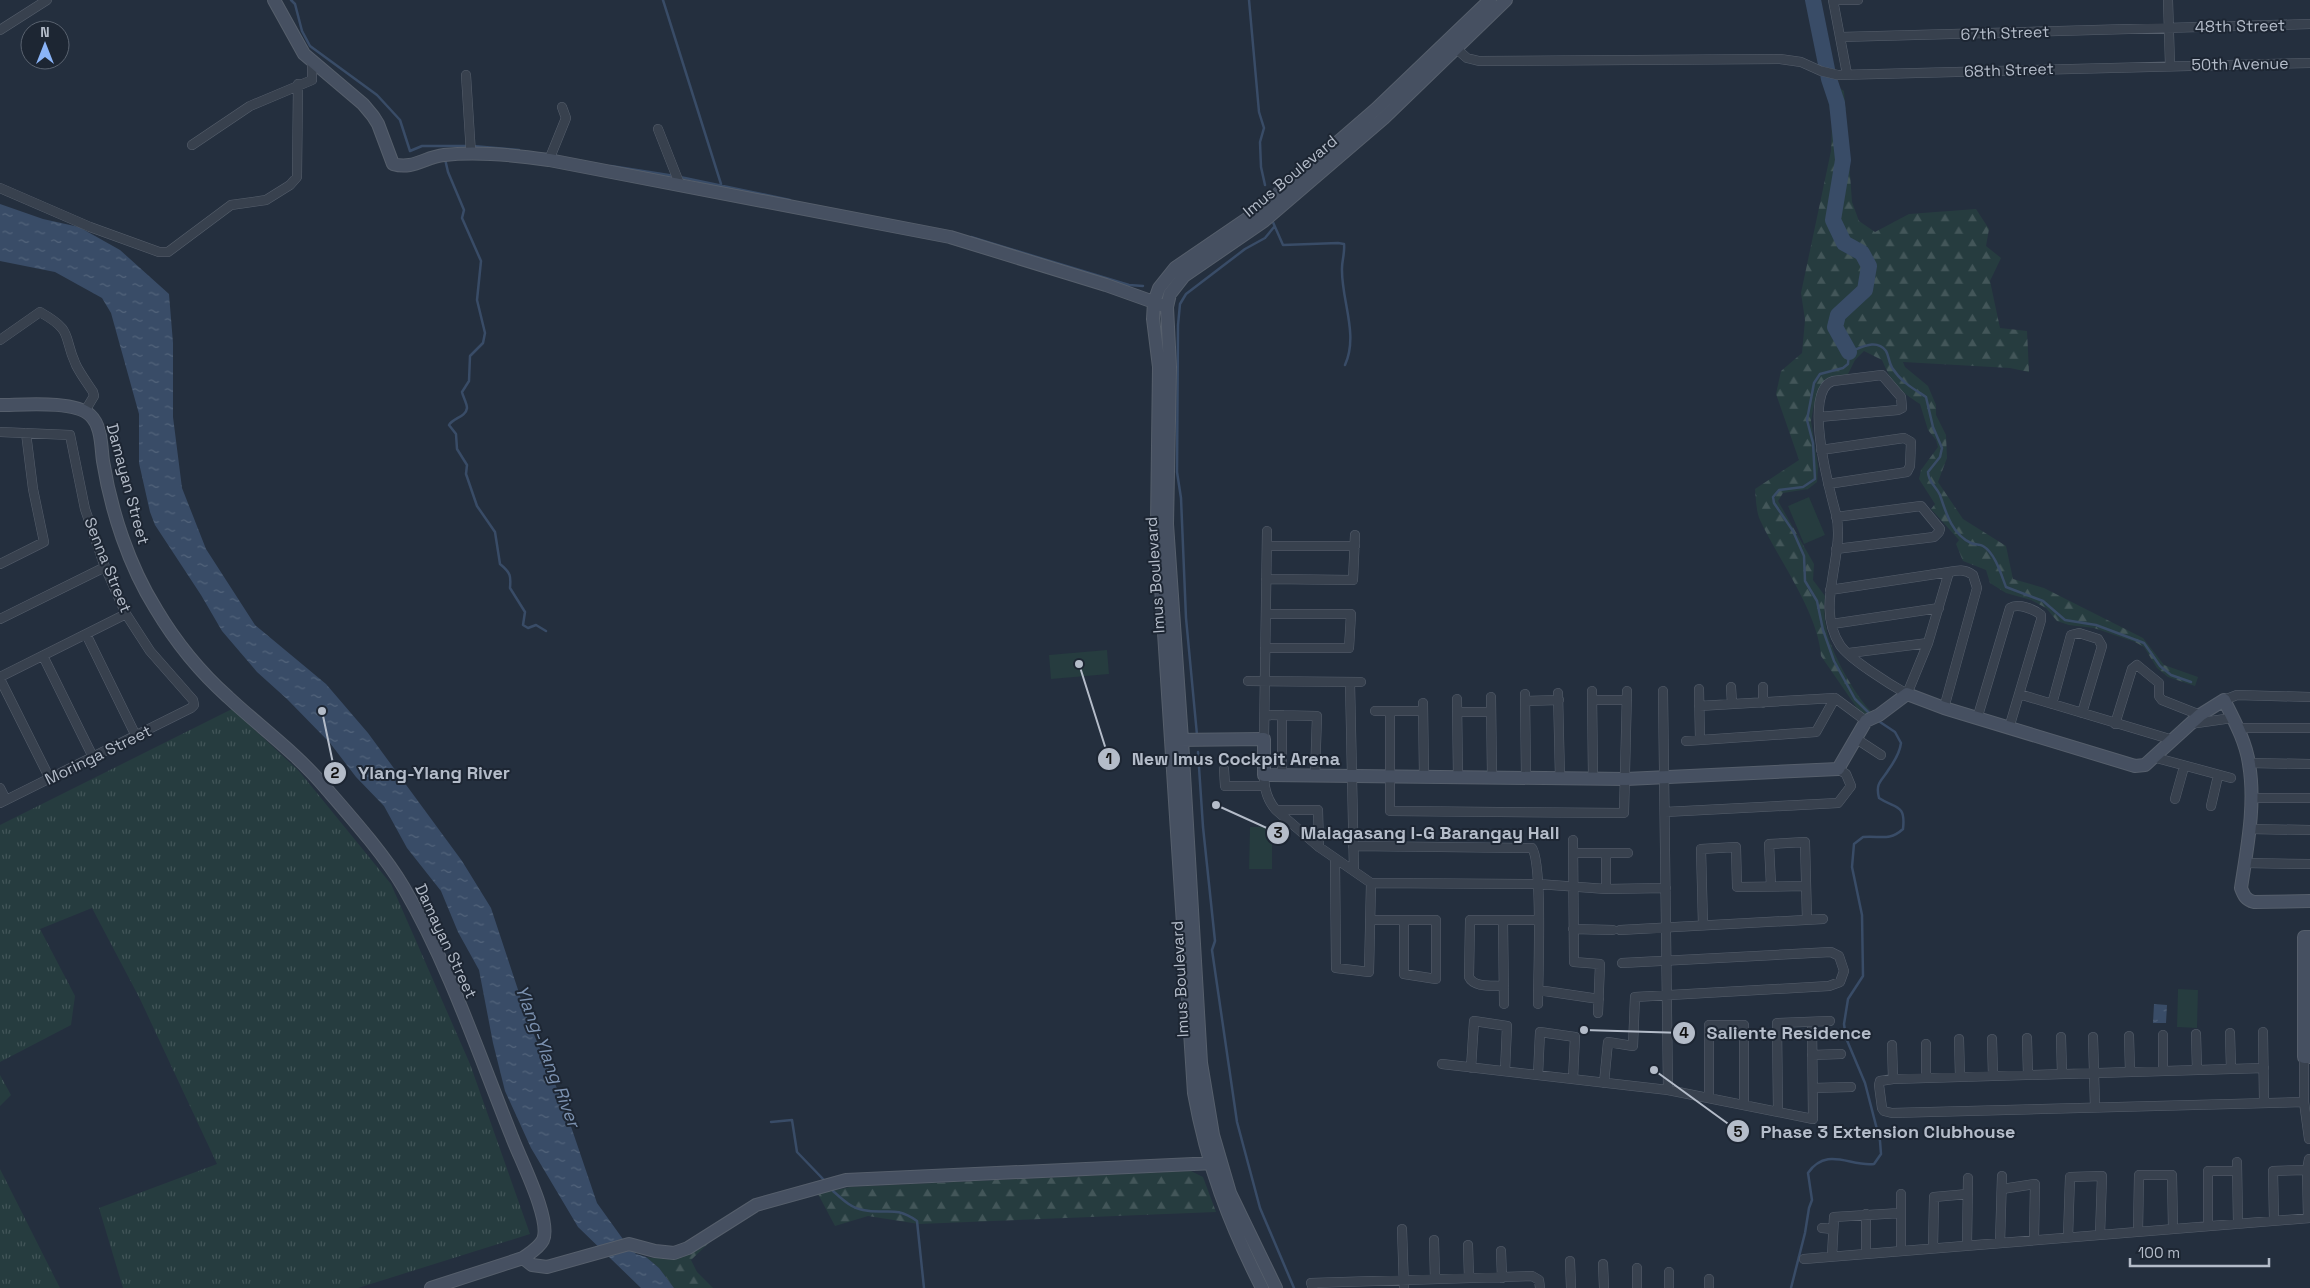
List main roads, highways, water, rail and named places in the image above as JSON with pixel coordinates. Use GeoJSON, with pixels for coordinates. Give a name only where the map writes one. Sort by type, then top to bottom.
{"type":"FeatureCollection","features":[{"type":"Feature","properties":{"kind":"water"},"geometry":{"type":"Polygon","coordinates":[[[0,204],[43,219],[79,227],[120,250],[169,294],[173,343],[173,417],[182,488],[206,549],[255,625],[326,684],[368,733],[462,861],[491,908],[529,1023],[562,1100],[597,1203],[625,1242],[636,1254],[646,1257],[659,1268],[674,1288],[641,1288],[578,1227],[531,1148],[505,1091],[493,1043],[479,970],[458,932],[441,891],[407,848],[384,806],[356,777],[330,743],[287,699],[257,672],[222,631],[155,525],[150,512],[139,463],[139,414],[111,313],[102,298],[55,272],[0,261],[0,204]]]}},
{"type":"Feature","properties":{"kind":"water"},"geometry":{"type":"Polygon","coordinates":[[[2154,1004],[2167,1005],[2166,1023],[2153,1023],[2154,1004]]]}},
{"type":"Feature","properties":{"kind":"waterway"},"geometry":{"type":"LineString","coordinates":[[291,0],[295,4],[302,31],[310,46],[377,95],[400,120],[410,151],[422,146],[467,146]]}},
{"type":"Feature","properties":{"kind":"waterway"},"geometry":{"type":"LineString","coordinates":[[663,0],[721,184]]}},
{"type":"Feature","properties":{"kind":"waterway"},"geometry":{"type":"LineString","coordinates":[[1249,0],[1259,112],[1264,128],[1260,142],[1261,167],[1265,185]]}},
{"type":"Feature","properties":{"kind":"waterway"},"geometry":{"type":"LineString","coordinates":[[1813,0],[1829,79],[1837,103],[1843,160],[1833,220],[1844,243],[1862,253],[1869,266],[1865,290],[1838,315],[1835,327],[1849,352]]}},
{"type":"Feature","properties":{"kind":"waterway"},"geometry":{"type":"LineString","coordinates":[[473,146],[519,150]]}},
{"type":"Feature","properties":{"kind":"waterway"},"geometry":{"type":"LineString","coordinates":[[445,159],[448,172],[464,210],[462,218],[481,261],[477,300],[485,333],[483,343],[470,356],[469,381],[462,392],[467,406],[466,411],[449,425],[456,434],[457,449],[467,465],[466,474],[477,506],[495,532],[500,564],[508,572],[510,588],[525,612],[523,625],[528,628],[536,625],[546,631]]}},
{"type":"Feature","properties":{"kind":"waterway"},"geometry":{"type":"LineString","coordinates":[[611,166],[675,176]]}},
{"type":"Feature","properties":{"kind":"waterway"},"geometry":{"type":"LineString","coordinates":[[680,177],[790,200]]}},
{"type":"Feature","properties":{"kind":"waterway"},"geometry":{"type":"LineString","coordinates":[[1272,220],[1283,245],[1344,244],[1342,280],[1350,329],[1349,353],[1345,365]]}},
{"type":"Feature","properties":{"kind":"waterway"},"geometry":{"type":"LineString","coordinates":[[1197,735],[1186,618],[1181,498],[1177,472],[1178,325],[1180,304],[1186,294],[1245,249],[1265,238],[1274,227]]}},
{"type":"Feature","properties":{"kind":"waterway"},"geometry":{"type":"LineString","coordinates":[[971,237],[1129,285],[1143,286]]}},
{"type":"Feature","properties":{"kind":"waterway"},"geometry":{"type":"LineString","coordinates":[[1871,715],[1855,699],[1834,661],[1823,630],[1817,601],[1805,581],[1804,556],[1793,531],[1774,503],[1773,497],[1779,490],[1803,487],[1815,479],[1813,443],[1807,420],[1814,383],[1820,374],[1843,368],[1848,364],[1849,352],[1868,345],[1882,347],[1886,351],[1896,374],[1926,397],[1933,427],[1942,448],[1940,457],[1928,472],[1929,479],[1940,495],[1947,516],[1954,529],[1964,539],[1973,544],[1982,545],[1987,549],[1997,564],[2006,587],[2043,601],[2065,620],[2096,625],[2144,643],[2160,666],[2171,675],[2191,682]]}},
{"type":"Feature","properties":{"kind":"waterway"},"geometry":{"type":"LineString","coordinates":[[1791,1288],[1812,1200],[1808,1173],[1815,1165],[1831,1159],[1874,1164],[1881,1154],[1880,1141],[1865,1083],[1846,1038],[1844,1024],[1848,999],[1863,976],[1862,915],[1852,867],[1854,844],[1863,837],[1888,837],[1903,829],[1903,815],[1901,811],[1879,798],[1878,793],[1880,782],[1891,766],[1901,743],[1895,732],[1877,720]]}},
{"type":"Feature","properties":{"kind":"waterway"},"geometry":{"type":"LineString","coordinates":[[1198,752],[1203,827],[1215,941],[1212,950],[1237,1122],[1260,1208],[1294,1288]]}},
{"type":"Feature","properties":{"kind":"waterway"},"geometry":{"type":"LineString","coordinates":[[771,1122],[792,1120],[797,1152],[824,1180]]}},
{"type":"Feature","properties":{"kind":"waterway"},"geometry":{"type":"LineString","coordinates":[[833,1191],[847,1203],[859,1209],[902,1213],[917,1221],[924,1288]]}},
{"type":"Feature","properties":{"kind":"place","name":"New Imus Cockpit Arena"},"geometry":{"type":"Point","coordinates":[1079,664]}},
{"type":"Feature","properties":{"kind":"place","name":"Ylang-Ylang River"},"geometry":{"type":"Point","coordinates":[322,711]}},
{"type":"Feature","properties":{"kind":"place","name":"Malagasang I-G Barangay Hall"},"geometry":{"type":"Point","coordinates":[1216,805]}},
{"type":"Feature","properties":{"kind":"place","name":"Saliente Residence"},"geometry":{"type":"Point","coordinates":[1584,1030]}},
{"type":"Feature","properties":{"kind":"place","name":"Phase 3 Extension Clubhouse"},"geometry":{"type":"Point","coordinates":[1654,1070]}}]}
